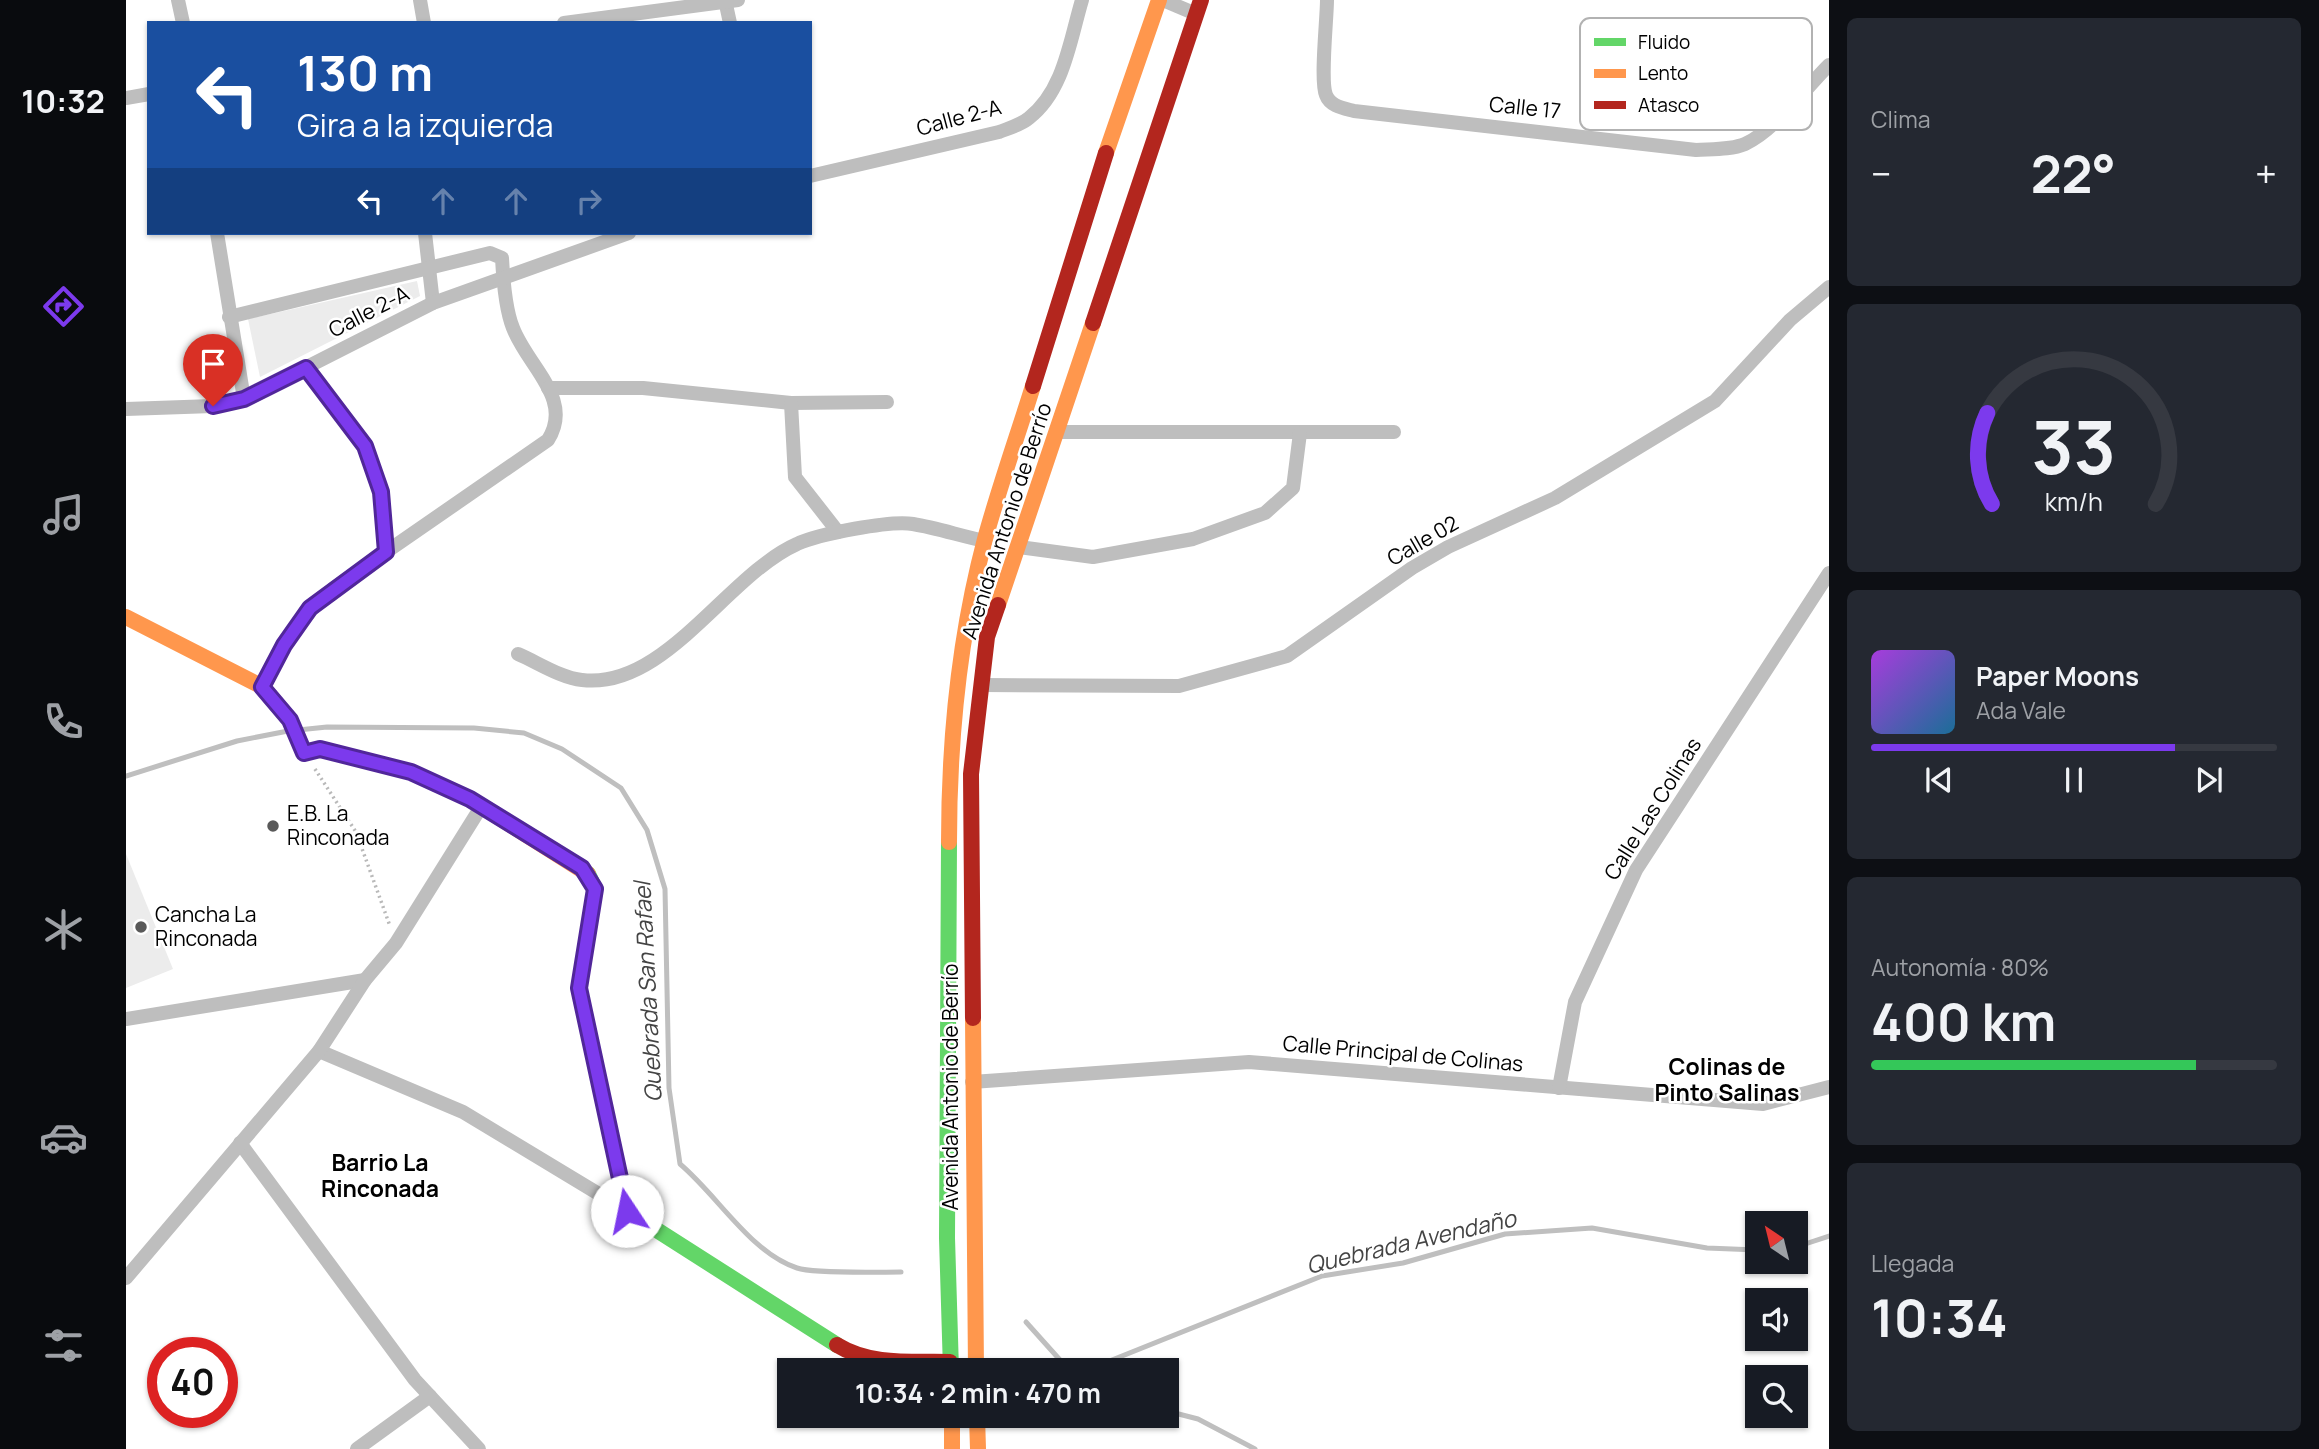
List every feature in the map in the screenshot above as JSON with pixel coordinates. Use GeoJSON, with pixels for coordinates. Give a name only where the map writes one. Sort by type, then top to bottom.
{"type":"FeatureCollection","features":[{"type":"Feature","properties":{"kind":"street"},"geometry":{"type":"LineString","coordinates":[[178,0],[183,21]]}},
{"type":"Feature","properties":{"kind":"street"},"geometry":{"type":"LineString","coordinates":[[420,0],[424,21]]}},
{"type":"Feature","properties":{"kind":"street","name":"Calle 2-A"},"geometry":{"type":"LineString","coordinates":[[812,176],[999,132],[1027,120],[1043,106],[1057,85],[1082,0]]}},
{"type":"Feature","properties":{"kind":"street"},"geometry":{"type":"LineString","coordinates":[[1161,0],[1199,7]]}},
{"type":"Feature","properties":{"kind":"street","name":"Avenida Antonio de Berrío"},"geometry":{"type":"LineString","coordinates":[[951,1358],[947,1238],[949,755],[967,633],[985,541],[1127,85],[1161,0]]}},
{"type":"Feature","properties":{"kind":"street","name":"Calle 17"},"geometry":{"type":"LineString","coordinates":[[1327,0],[1323,82],[1326,97],[1337,106],[1354,111],[1696,150],[1744,144],[1766,130]]}},
{"type":"Feature","properties":{"kind":"street"},"geometry":{"type":"LineString","coordinates":[[580,21],[729,1],[730,21]]}},
{"type":"Feature","properties":{"kind":"street","name":"Avenida Antonio de Berrío"},"geometry":{"type":"LineString","coordinates":[[976,1358],[971,774],[987,637],[1199,7]]}},
{"type":"Feature","properties":{"kind":"street","name":"Calle 17"},"geometry":{"type":"LineString","coordinates":[[1812,83],[1829,65]]}},
{"type":"Feature","properties":{"kind":"street"},"geometry":{"type":"LineString","coordinates":[[126,98],[147,94]]}},
{"type":"Feature","properties":{"kind":"street"},"geometry":{"type":"LineString","coordinates":[[217,235],[244,399]]}},
{"type":"Feature","properties":{"kind":"street"},"geometry":{"type":"LineString","coordinates":[[425,235],[433,303]]}},
{"type":"Feature","properties":{"kind":"street","name":"Calle 2-A"},"geometry":{"type":"LineString","coordinates":[[126,409],[213,406],[244,399],[433,303],[623,235]]}},
{"type":"Feature","properties":{"kind":"street"},"geometry":{"type":"LineString","coordinates":[[229,317],[427,266],[489,253],[502,258],[512,327],[548,388],[557,417],[557,426],[548,440],[310,608],[284,645],[262,687]]}},
{"type":"Feature","properties":{"kind":"street","name":"Calle 02"},"geometry":{"type":"LineString","coordinates":[[982,685],[1179,686],[1287,656],[1421,563],[1555,498],[1715,401],[1790,320],[1829,287]]}},
{"type":"Feature","properties":{"kind":"street"},"geometry":{"type":"LineString","coordinates":[[306,368],[365,446],[381,492],[386,552]]}},
{"type":"Feature","properties":{"kind":"street"},"geometry":{"type":"LineString","coordinates":[[548,388],[643,388],[791,402],[887,402]]}},
{"type":"Feature","properties":{"kind":"street"},"geometry":{"type":"LineString","coordinates":[[791,402],[795,477],[838,532]]}},
{"type":"Feature","properties":{"kind":"street"},"geometry":{"type":"LineString","coordinates":[[1058,432],[1394,432]]}},
{"type":"Feature","properties":{"kind":"street"},"geometry":{"type":"LineString","coordinates":[[1019,548],[1093,557],[1193,539],[1265,513],[1293,488],[1300,433]]}},
{"type":"Feature","properties":{"kind":"street"},"geometry":{"type":"LineString","coordinates":[[518,654],[580,680],[603,680],[626,674],[667,650],[764,562],[799,543],[838,532],[910,523],[985,541]]}},
{"type":"Feature","properties":{"kind":"street","name":"Calle Las Colinas"},"geometry":{"type":"LineString","coordinates":[[1559,1088],[1576,1002],[1636,870],[1829,573]]}},
{"type":"Feature","properties":{"kind":"street"},"geometry":{"type":"LineString","coordinates":[[126,617],[262,687],[290,720],[301,746],[411,772],[470,799],[582,868],[595,889],[579,988],[627,1211]]}},
{"type":"Feature","properties":{"kind":"street"},"geometry":{"type":"LineString","coordinates":[[126,1278],[319,1051],[365,980],[396,943],[481,807]]}},
{"type":"Feature","properties":{"kind":"street"},"geometry":{"type":"LineString","coordinates":[[126,1019],[365,980]]}},
{"type":"Feature","properties":{"kind":"street"},"geometry":{"type":"LineString","coordinates":[[319,1051],[463,1112],[627,1211],[850,1353],[867,1358]]}},
{"type":"Feature","properties":{"kind":"street","name":"Calle Principal de Colinas"},"geometry":{"type":"LineString","coordinates":[[972,1082],[1249,1062],[1763,1104],[1829,1087]]}},
{"type":"Feature","properties":{"kind":"street"},"geometry":{"type":"LineString","coordinates":[[240,1143],[415,1380],[479,1449]]}},
{"type":"Feature","properties":{"kind":"street"},"geometry":{"type":"LineString","coordinates":[[357,1449],[430,1396]]}},
{"type":"Feature","properties":{"kind":"street"},"geometry":{"type":"LineString","coordinates":[[952,1428],[952,1449]]}},
{"type":"Feature","properties":{"kind":"street"},"geometry":{"type":"LineString","coordinates":[[977,1428],[978,1449]]}},
{"type":"Feature","properties":{"kind":"path"},"geometry":{"type":"LineString","coordinates":[[301,746],[356,832],[396,943]]}},
{"type":"Feature","properties":{"kind":"shaded area"},"geometry":{"type":"Polygon","coordinates":[[[417,281],[420,296],[260,377],[248,319],[417,281]]]}},
{"type":"Feature","properties":{"kind":"shaded area","name":"Cancha La Rinconada"},"geometry":{"type":"Polygon","coordinates":[[[126,854],[173,969],[126,988],[126,854]]]}},
{"type":"Feature","properties":{"kind":"waterway","name":"Quebrada San Rafael"},"geometry":{"type":"LineString","coordinates":[[298,730],[327,727],[474,728],[524,733],[562,749],[621,788],[647,830],[665,889],[669,1088],[680,1164],[750,1237],[780,1261],[806,1270],[901,1272]]}},
{"type":"Feature","properties":{"kind":"waterway","name":"Quebrada San Rafael"},"geometry":{"type":"LineString","coordinates":[[126,776],[237,741],[288,731]]}},
{"type":"Feature","properties":{"kind":"waterway","name":"Quebrada Avendaño"},"geometry":{"type":"LineString","coordinates":[[1117,1358],[1322,1276],[1403,1263],[1505,1234],[1592,1228],[1707,1248],[1745,1250]]}},
{"type":"Feature","properties":{"kind":"waterway","name":"Quebrada Avendaño"},"geometry":{"type":"LineString","coordinates":[[1808,1243],[1829,1236]]}},
{"type":"Feature","properties":{"kind":"waterway","name":"Quebrada San Rafael"},"geometry":{"type":"LineString","coordinates":[[1026,1322],[1058,1358]]}},
{"type":"Feature","properties":{"kind":"waterway","name":"Quebrada San Rafael"},"geometry":{"type":"LineString","coordinates":[[1179,1414],[1198,1419],[1255,1449]]}},
{"type":"Feature","properties":{"kind":"traffic: fast"},"geometry":{"type":"LineString","coordinates":[[949,842],[947,1238],[951,1358]]}},
{"type":"Feature","properties":{"kind":"traffic: fast"},"geometry":{"type":"LineString","coordinates":[[588,874],[595,889],[579,988],[627,1211],[837,1345]]}},
{"type":"Feature","properties":{"kind":"traffic: slow"},"geometry":{"type":"LineString","coordinates":[[1106,153],[1159,0]]}},
{"type":"Feature","properties":{"kind":"traffic: slow"},"geometry":{"type":"LineString","coordinates":[[998,605],[1093,323]]}},
{"type":"Feature","properties":{"kind":"traffic: slow"},"geometry":{"type":"LineString","coordinates":[[949,842],[957,689],[968,613],[990,520],[1033,386]]}},
{"type":"Feature","properties":{"kind":"traffic: slow"},"geometry":{"type":"LineString","coordinates":[[126,617],[263,687],[290,720],[304,753],[320,749],[411,772],[470,799],[588,874]]}},
{"type":"Feature","properties":{"kind":"traffic: slow"},"geometry":{"type":"LineString","coordinates":[[973,1018],[976,1358]]}},
{"type":"Feature","properties":{"kind":"traffic: slow"},"geometry":{"type":"LineString","coordinates":[[952,1428],[952,1449]]}},
{"type":"Feature","properties":{"kind":"traffic: slow"},"geometry":{"type":"LineString","coordinates":[[977,1428],[978,1449]]}},
{"type":"Feature","properties":{"kind":"traffic: jam"},"geometry":{"type":"LineString","coordinates":[[1093,323],[1201,0]]}},
{"type":"Feature","properties":{"kind":"traffic: jam"},"geometry":{"type":"LineString","coordinates":[[1033,386],[1106,153]]}},
{"type":"Feature","properties":{"kind":"traffic: jam"},"geometry":{"type":"LineString","coordinates":[[973,1018],[971,774],[987,637],[998,605]]}},
{"type":"Feature","properties":{"kind":"traffic: jam"},"geometry":{"type":"LineString","coordinates":[[837,1345],[850,1352],[873,1358]]}},
{"type":"Feature","properties":{"kind":"place","name":"E.B. La Rinconada"},"geometry":{"type":"Point","coordinates":[273,826]}},
{"type":"Feature","properties":{"kind":"place","name":"Cancha La Rinconada"},"geometry":{"type":"Point","coordinates":[141,927]}},
{"type":"Feature","properties":{"kind":"district","name":"Colinas de Pinto Salinas"},"geometry":{"type":"Point","coordinates":[1727,1080]}},
{"type":"Feature","properties":{"kind":"district","name":"Barrio La Rinconada"},"geometry":{"type":"Point","coordinates":[380,1176]}},
{"type":"Feature","properties":{"kind":"route"},"geometry":{"type":"LineString","coordinates":[[213,406],[244,399],[306,368],[335,402],[365,446],[381,492],[386,552],[310,608],[284,645],[262,687],[290,720],[304,753],[320,749],[411,772],[470,799],[582,868],[593,882],[595,889],[579,988],[627,1211]]}}]}
